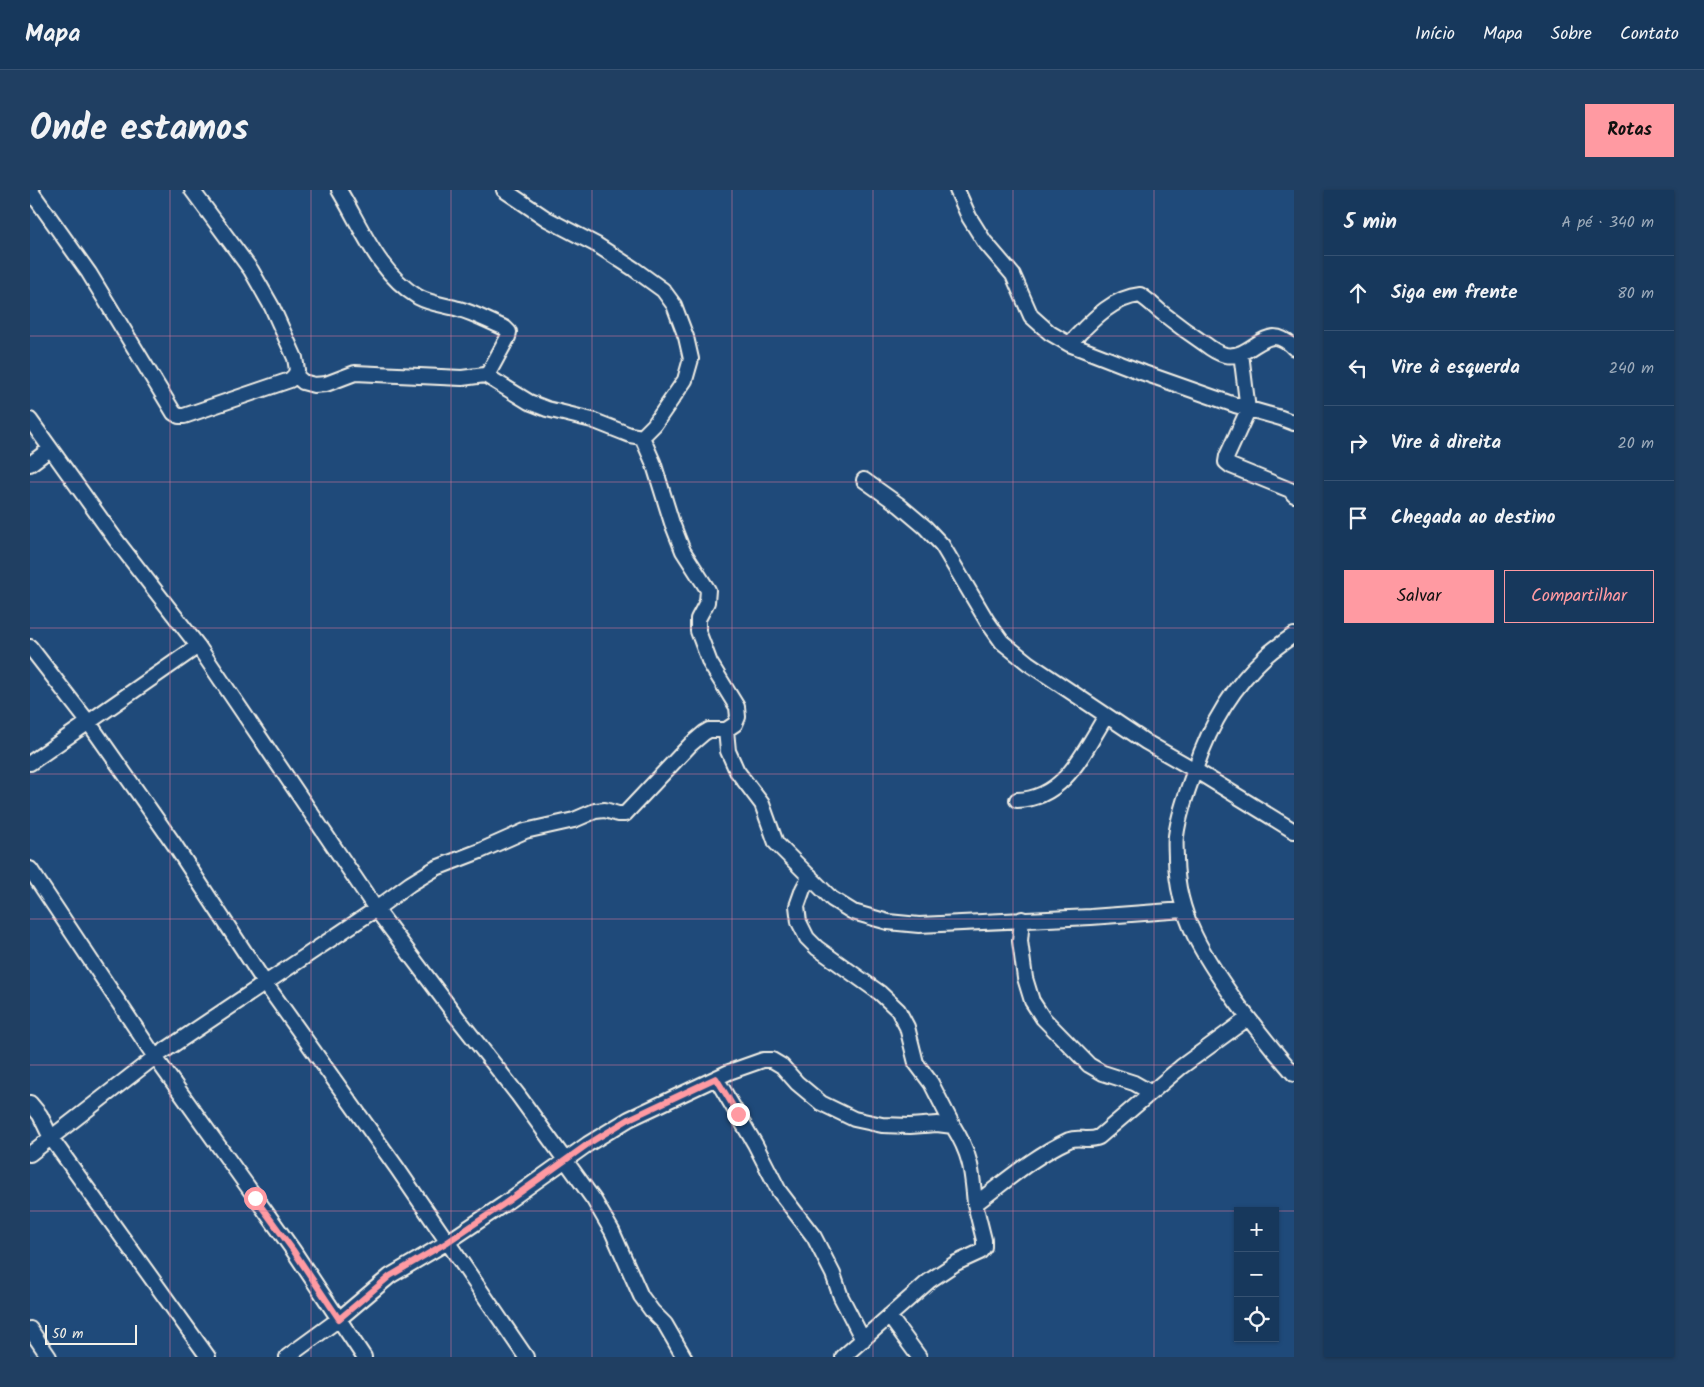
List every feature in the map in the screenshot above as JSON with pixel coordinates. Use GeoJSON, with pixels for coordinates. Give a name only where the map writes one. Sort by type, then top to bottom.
{"type":"FeatureCollection","features":[{"type":"Feature","properties":{"kind":"street"},"geometry":{"type":"LineString","coordinates":[[30,190],[89,274],[174,413],[179,416],[184,416],[290,380],[296,376],[297,370],[295,358],[272,307],[251,270],[192,190]]}},
{"type":"Feature","properties":{"kind":"street"},"geometry":{"type":"LineString","coordinates":[[296,376],[303,382],[314,385],[326,384],[355,373],[452,378],[485,375],[489,372],[509,332],[505,328],[460,309],[430,302],[418,297],[394,280],[370,248],[339,190]]}},
{"type":"Feature","properties":{"kind":"street"},"geometry":{"type":"LineString","coordinates":[[485,375],[529,402],[547,409],[592,420],[630,435],[642,436],[654,425],[685,380],[691,359],[686,337],[674,306],[663,290],[597,245],[547,219],[504,190]]}},
{"type":"Feature","properties":{"kind":"street"},"geometry":{"type":"LineString","coordinates":[[957,190],[969,217],[984,241],[1013,275],[1031,316],[1050,333],[1069,344],[1144,373],[1248,410],[1282,418],[1294,423]]}},
{"type":"Feature","properties":{"kind":"street"},"geometry":{"type":"LineString","coordinates":[[1069,344],[1109,306],[1140,295],[1214,350],[1225,355],[1241,353],[1270,337],[1278,336],[1294,348]]}},
{"type":"Feature","properties":{"kind":"street"},"geometry":{"type":"LineString","coordinates":[[1241,353],[1248,410],[1226,462],[1231,466],[1290,490],[1294,495]]}},
{"type":"Feature","properties":{"kind":"street"},"geometry":{"type":"LineString","coordinates":[[30,420],[116,540],[198,646],[376,909],[518,1095],[594,1200],[612,1231],[641,1296],[665,1324],[684,1357]]}},
{"type":"Feature","properties":{"kind":"street"},"geometry":{"type":"LineString","coordinates":[[30,1154],[155,1057],[436,868],[525,831],[574,820],[595,811],[605,810],[624,814],[690,745],[704,733],[709,730],[726,730],[735,724],[738,717],[737,707],[710,663],[698,631],[698,619],[707,602],[708,590],[683,551],[672,523],[654,462],[642,436]]}},
{"type":"Feature","properties":{"kind":"street"},"geometry":{"type":"LineString","coordinates":[[30,464],[50,449]]}},
{"type":"Feature","properties":{"kind":"street"},"geometry":{"type":"LineString","coordinates":[[864,480],[912,516],[942,546],[987,621],[1002,642],[1028,663],[1146,742],[1294,831]]}},
{"type":"Feature","properties":{"kind":"street"},"geometry":{"type":"LineString","coordinates":[[1294,635],[1267,655],[1248,675],[1212,727],[1184,801],[1176,836],[1177,876],[1184,910],[1197,941],[1211,966],[1248,1018],[1294,1074]]}},
{"type":"Feature","properties":{"kind":"street"},"geometry":{"type":"LineString","coordinates":[[30,763],[198,646]]}},
{"type":"Feature","properties":{"kind":"street"},"geometry":{"type":"LineString","coordinates":[[30,647],[88,723],[174,844],[265,983],[396,1168],[526,1357]]}},
{"type":"Feature","properties":{"kind":"street"},"geometry":{"type":"LineString","coordinates":[[1017,800],[1042,795],[1057,786],[1066,777],[1106,716]]}},
{"type":"Feature","properties":{"kind":"street"},"geometry":{"type":"LineString","coordinates":[[726,730],[728,752],[737,772],[762,804],[776,843],[832,898],[853,912],[888,922],[949,925],[1184,910]]}},
{"type":"Feature","properties":{"kind":"street"},"geometry":{"type":"LineString","coordinates":[[30,869],[155,1057],[293,1250],[364,1357]]}},
{"type":"Feature","properties":{"kind":"street"},"geometry":{"type":"LineString","coordinates":[[810,876],[797,906],[799,922],[807,938],[817,948],[880,993],[898,1010],[907,1027],[916,1063],[931,1083],[963,1144],[972,1169],[975,1204],[984,1240],[984,1247],[980,1252],[929,1281],[843,1357]]}},
{"type":"Feature","properties":{"kind":"street"},"geometry":{"type":"LineString","coordinates":[[1022,919],[1020,941],[1025,978],[1032,1001],[1043,1018],[1089,1064],[1103,1073],[1134,1083],[1150,1092]]}},
{"type":"Feature","properties":{"kind":"street"},"geometry":{"type":"LineString","coordinates":[[975,1204],[1035,1158],[1071,1139],[1091,1141],[1100,1138],[1180,1067],[1248,1018]]}},
{"type":"Feature","properties":{"kind":"street"},"geometry":{"type":"LineString","coordinates":[[287,1357],[339,1319],[390,1276],[446,1243],[588,1144],[629,1119],[716,1078],[763,1060],[772,1060],[782,1066],[797,1083],[821,1104],[854,1119],[882,1125],[910,1126],[937,1124],[953,1126]]}},
{"type":"Feature","properties":{"kind":"street"},"geometry":{"type":"LineString","coordinates":[[716,1078],[755,1144],[779,1191],[814,1237],[863,1340]]}},
{"type":"Feature","properties":{"kind":"street"},"geometry":{"type":"LineString","coordinates":[[30,1103],[40,1115],[51,1138],[208,1357]]}},
{"type":"Feature","properties":{"kind":"street"},"geometry":{"type":"LineString","coordinates":[[889,1316],[919,1357]]}},
{"type":"Feature","properties":{"kind":"street"},"geometry":{"type":"LineString","coordinates":[[30,1329],[50,1357]]}},
{"type":"Feature","properties":{"kind":"route"},"geometry":{"type":"LineString","coordinates":[[255,1198],[293,1250],[339,1319],[390,1276],[446,1243],[588,1144],[629,1119],[716,1078],[738,1114]]}}]}
